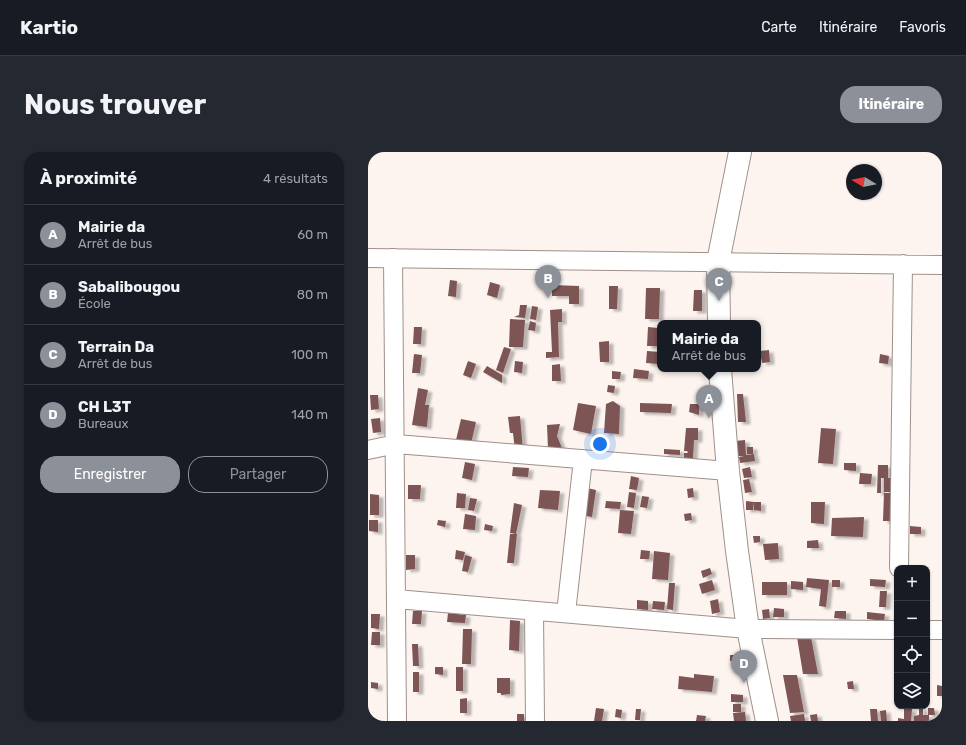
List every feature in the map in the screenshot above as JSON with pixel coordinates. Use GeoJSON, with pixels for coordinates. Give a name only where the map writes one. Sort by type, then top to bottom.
{"type":"FeatureCollection","features":[{"type":"Feature","properties":{"kind":"main road"},"geometry":{"type":"LineString","coordinates":[[719,320],[718,262],[740,152]]}},
{"type":"Feature","properties":{"kind":"main road"},"geometry":{"type":"LineString","coordinates":[[720,372],[728,471],[748,629],[766,721]]}},
{"type":"Feature","properties":{"kind":"street"},"geometry":{"type":"LineString","coordinates":[[368,258],[942,265]]}},
{"type":"Feature","properties":{"kind":"street"},"geometry":{"type":"LineString","coordinates":[[394,258],[397,721]]}},
{"type":"Feature","properties":{"kind":"street"},"geometry":{"type":"LineString","coordinates":[[899,565],[904,264]]}},
{"type":"Feature","properties":{"kind":"street"},"geometry":{"type":"LineString","coordinates":[[368,450],[396,444],[728,471]]}},
{"type":"Feature","properties":{"kind":"street"},"geometry":{"type":"LineString","coordinates":[[566,613],[582,459]]}},
{"type":"Feature","properties":{"kind":"street"},"geometry":{"type":"LineString","coordinates":[[396,599],[748,629],[894,630]]}},
{"type":"Feature","properties":{"kind":"street"},"geometry":{"type":"LineString","coordinates":[[534,611],[535,721]]}},
{"type":"Feature","properties":{"kind":"street"},"geometry":{"type":"LineString","coordinates":[[930,630],[942,630]]}},
{"type":"Feature","properties":{"kind":"building"},"geometry":{"type":"Polygon","coordinates":[[[450,280],[457,281],[456,297],[448,296],[450,280]]]}},
{"type":"Feature","properties":{"kind":"building"},"geometry":{"type":"Polygon","coordinates":[[[490,282],[500,285],[497,298],[487,295],[490,282]]]}},
{"type":"Feature","properties":{"kind":"building"},"geometry":{"type":"Polygon","coordinates":[[[552,285],[579,286],[579,304],[569,304],[569,296],[552,296],[552,285]]]}},
{"type":"Feature","properties":{"kind":"building"},"geometry":{"type":"Polygon","coordinates":[[[609,286],[618,286],[617,309],[609,309],[609,286]]]}},
{"type":"Feature","properties":{"kind":"building"},"geometry":{"type":"Polygon","coordinates":[[[646,288],[660,288],[659,319],[645,319],[646,288]]]}},
{"type":"Feature","properties":{"kind":"building"},"geometry":{"type":"Polygon","coordinates":[[[694,290],[702,290],[702,311],[693,311],[694,290]]]}},
{"type":"Feature","properties":{"kind":"building"},"geometry":{"type":"Polygon","coordinates":[[[520,305],[527,305],[525,318],[514,317],[519,315],[520,305]]]}},
{"type":"Feature","properties":{"kind":"building"},"geometry":{"type":"Polygon","coordinates":[[[532,306],[538,307],[536,320],[530,319],[532,306]]]}},
{"type":"Feature","properties":{"kind":"building"},"geometry":{"type":"Polygon","coordinates":[[[562,309],[562,322],[558,322],[559,357],[546,358],[546,352],[552,352],[550,310],[562,309]]]}},
{"type":"Feature","properties":{"kind":"building"},"geometry":{"type":"Polygon","coordinates":[[[510,319],[525,320],[523,347],[509,347],[510,319]]]}},
{"type":"Feature","properties":{"kind":"building"},"geometry":{"type":"Polygon","coordinates":[[[530,321],[536,323],[535,331],[528,330],[530,321]]]}},
{"type":"Feature","properties":{"kind":"building"},"geometry":{"type":"Polygon","coordinates":[[[414,327],[422,327],[421,344],[413,344],[414,327]]]}},
{"type":"Feature","properties":{"kind":"building"},"geometry":{"type":"Polygon","coordinates":[[[648,327],[657,328],[657,346],[647,346],[648,327]]]}},
{"type":"Feature","properties":{"kind":"building"},"geometry":{"type":"Polygon","coordinates":[[[609,341],[609,362],[600,362],[599,342],[609,341]]]}},
{"type":"Feature","properties":{"kind":"building"},"geometry":{"type":"Polygon","coordinates":[[[504,347],[511,349],[503,373],[496,370],[504,347]]]}},
{"type":"Feature","properties":{"kind":"building"},"geometry":{"type":"Polygon","coordinates":[[[769,350],[770,362],[762,363],[761,351],[769,350]]]}},
{"type":"Feature","properties":{"kind":"building"},"geometry":{"type":"Polygon","coordinates":[[[647,351],[657,352],[657,364],[646,363],[647,351]]]}},
{"type":"Feature","properties":{"kind":"building"},"geometry":{"type":"Polygon","coordinates":[[[414,354],[422,355],[420,373],[412,373],[414,354]]]}},
{"type":"Feature","properties":{"kind":"building"},"geometry":{"type":"Polygon","coordinates":[[[880,354],[889,356],[888,364],[879,363],[880,354]]]}},
{"type":"Feature","properties":{"kind":"building"},"geometry":{"type":"Polygon","coordinates":[[[468,361],[476,364],[471,378],[463,375],[468,361]]]}},
{"type":"Feature","properties":{"kind":"building"},"geometry":{"type":"Polygon","coordinates":[[[515,361],[523,362],[522,373],[514,372],[515,361]]]}},
{"type":"Feature","properties":{"kind":"building"},"geometry":{"type":"Polygon","coordinates":[[[560,364],[561,381],[552,381],[552,365],[560,364]]]}},
{"type":"Feature","properties":{"kind":"building"},"geometry":{"type":"Polygon","coordinates":[[[487,366],[502,375],[502,383],[483,372],[487,366]]]}},
{"type":"Feature","properties":{"kind":"building"},"geometry":{"type":"Polygon","coordinates":[[[634,369],[649,371],[648,379],[633,378],[634,369]]]}},
{"type":"Feature","properties":{"kind":"building"},"geometry":{"type":"Polygon","coordinates":[[[612,371],[621,372],[620,379],[612,379],[612,371]]]}},
{"type":"Feature","properties":{"kind":"building"},"geometry":{"type":"Polygon","coordinates":[[[608,385],[615,386],[614,393],[607,392],[608,385]]]}},
{"type":"Feature","properties":{"kind":"building"},"geometry":{"type":"Polygon","coordinates":[[[418,388],[428,390],[425,405],[429,405],[427,427],[412,425],[418,388]]]}},
{"type":"Feature","properties":{"kind":"building"},"geometry":{"type":"Polygon","coordinates":[[[737,394],[743,394],[746,422],[738,422],[737,394]]]}},
{"type":"Feature","properties":{"kind":"building"},"geometry":{"type":"Polygon","coordinates":[[[370,395],[378,395],[379,409],[371,410],[370,395]]]}},
{"type":"Feature","properties":{"kind":"building"},"geometry":{"type":"Polygon","coordinates":[[[613,401],[620,406],[619,434],[604,433],[606,404],[613,401]]]}},
{"type":"Feature","properties":{"kind":"building"},"geometry":{"type":"Polygon","coordinates":[[[578,403],[596,406],[591,434],[573,430],[578,403]]]}},
{"type":"Feature","properties":{"kind":"building"},"geometry":{"type":"Polygon","coordinates":[[[640,403],[672,404],[671,413],[640,412],[640,403]]]}},
{"type":"Feature","properties":{"kind":"building"},"geometry":{"type":"Polygon","coordinates":[[[690,404],[699,404],[699,415],[689,412],[690,404]]]}},
{"type":"Feature","properties":{"kind":"building"},"geometry":{"type":"Polygon","coordinates":[[[520,416],[523,450],[515,451],[513,433],[510,433],[508,417],[520,416]]]}},
{"type":"Feature","properties":{"kind":"building"},"geometry":{"type":"Polygon","coordinates":[[[380,418],[381,432],[373,433],[371,419],[380,418]]]}},
{"type":"Feature","properties":{"kind":"building"},"geometry":{"type":"Polygon","coordinates":[[[461,419],[476,422],[471,444],[456,440],[461,419]]]}},
{"type":"Feature","properties":{"kind":"building"},"geometry":{"type":"Polygon","coordinates":[[[560,424],[557,436],[562,448],[548,449],[547,425],[560,424]]]}},
{"type":"Feature","properties":{"kind":"building"},"geometry":{"type":"Polygon","coordinates":[[[686,428],[698,428],[698,440],[694,440],[693,459],[684,460],[684,453],[688,453],[687,451],[684,451],[686,428]]]}},
{"type":"Feature","properties":{"kind":"building"},"geometry":{"type":"Polygon","coordinates":[[[821,428],[836,429],[833,464],[818,463],[821,428]]]}},
{"type":"Feature","properties":{"kind":"building"},"geometry":{"type":"Polygon","coordinates":[[[745,440],[746,455],[754,454],[755,461],[740,463],[739,457],[744,456],[737,456],[735,441],[745,440]]]}},
{"type":"Feature","properties":{"kind":"building"},"geometry":{"type":"Polygon","coordinates":[[[747,447],[753,447],[753,454],[747,454],[747,447]]]}},
{"type":"Feature","properties":{"kind":"building"},"geometry":{"type":"Polygon","coordinates":[[[664,449],[680,450],[680,455],[664,454],[664,449]]]}},
{"type":"Feature","properties":{"kind":"building"},"geometry":{"type":"Polygon","coordinates":[[[465,462],[475,464],[472,480],[462,478],[465,462]]]}},
{"type":"Feature","properties":{"kind":"building"},"geometry":{"type":"Polygon","coordinates":[[[844,463],[856,463],[856,471],[844,470],[844,463]]]}},
{"type":"Feature","properties":{"kind":"building"},"geometry":{"type":"Polygon","coordinates":[[[878,465],[888,465],[888,478],[891,478],[890,492],[884,492],[884,478],[881,478],[881,493],[877,493],[878,465]]]}},
{"type":"Feature","properties":{"kind":"building"},"geometry":{"type":"Polygon","coordinates":[[[513,467],[529,468],[528,477],[512,476],[513,467]]]}},
{"type":"Feature","properties":{"kind":"building"},"geometry":{"type":"Polygon","coordinates":[[[750,467],[752,477],[744,478],[742,469],[750,467]]]}},
{"type":"Feature","properties":{"kind":"building"},"geometry":{"type":"Polygon","coordinates":[[[860,473],[872,474],[871,484],[859,484],[860,473]]]}},
{"type":"Feature","properties":{"kind":"building"},"geometry":{"type":"Polygon","coordinates":[[[631,476],[639,478],[637,490],[629,489],[631,476]]]}},
{"type":"Feature","properties":{"kind":"building"},"geometry":{"type":"Polygon","coordinates":[[[749,479],[752,492],[745,493],[743,480],[749,479]]]}},
{"type":"Feature","properties":{"kind":"building"},"geometry":{"type":"Polygon","coordinates":[[[408,485],[421,485],[420,499],[408,499],[408,485]]]}},
{"type":"Feature","properties":{"kind":"building"},"geometry":{"type":"Polygon","coordinates":[[[587,488],[596,490],[592,517],[582,515],[587,488]]]}},
{"type":"Feature","properties":{"kind":"building"},"geometry":{"type":"Polygon","coordinates":[[[693,488],[694,497],[688,498],[687,489],[693,488]]]}},
{"type":"Feature","properties":{"kind":"building"},"geometry":{"type":"Polygon","coordinates":[[[540,490],[560,491],[558,510],[538,508],[540,490]]]}},
{"type":"Feature","properties":{"kind":"building"},"geometry":{"type":"Polygon","coordinates":[[[629,492],[636,493],[634,508],[627,507],[629,492]]]}},
{"type":"Feature","properties":{"kind":"building"},"geometry":{"type":"Polygon","coordinates":[[[457,493],[466,494],[465,508],[456,508],[457,493]]]}},
{"type":"Feature","properties":{"kind":"building"},"geometry":{"type":"Polygon","coordinates":[[[884,493],[893,493],[892,521],[883,521],[884,493]]]}},
{"type":"Feature","properties":{"kind":"building"},"geometry":{"type":"Polygon","coordinates":[[[370,494],[379,495],[379,515],[370,515],[370,494]]]}},
{"type":"Feature","properties":{"kind":"building"},"geometry":{"type":"Polygon","coordinates":[[[642,496],[649,497],[647,508],[640,507],[642,496]]]}},
{"type":"Feature","properties":{"kind":"building"},"geometry":{"type":"Polygon","coordinates":[[[470,498],[477,499],[474,511],[468,510],[470,498]]]}},
{"type":"Feature","properties":{"kind":"building"},"geometry":{"type":"Polygon","coordinates":[[[606,501],[621,502],[620,509],[605,508],[606,501]]]}},
{"type":"Feature","properties":{"kind":"building"},"geometry":{"type":"Polygon","coordinates":[[[746,501],[754,502],[753,510],[746,510],[746,501]]]}},
{"type":"Feature","properties":{"kind":"building"},"geometry":{"type":"Polygon","coordinates":[[[754,502],[761,502],[761,511],[754,510],[754,502]]]}},
{"type":"Feature","properties":{"kind":"building"},"geometry":{"type":"Polygon","coordinates":[[[811,502],[825,502],[824,524],[811,523],[811,502]]]}},
{"type":"Feature","properties":{"kind":"building"},"geometry":{"type":"Polygon","coordinates":[[[514,503],[522,505],[516,534],[510,533],[514,503]]]}},
{"type":"Feature","properties":{"kind":"building"},"geometry":{"type":"Polygon","coordinates":[[[620,510],[634,511],[631,534],[618,533],[620,510]]]}},
{"type":"Feature","properties":{"kind":"building"},"geometry":{"type":"Polygon","coordinates":[[[691,513],[692,520],[685,521],[684,514],[691,513]]]}},
{"type":"Feature","properties":{"kind":"building"},"geometry":{"type":"Polygon","coordinates":[[[465,514],[476,516],[475,530],[463,529],[465,514]]]}},
{"type":"Feature","properties":{"kind":"building"},"geometry":{"type":"Polygon","coordinates":[[[864,517],[863,537],[831,536],[832,518],[864,517]]]}},
{"type":"Feature","properties":{"kind":"building"},"geometry":{"type":"Polygon","coordinates":[[[369,520],[378,520],[378,532],[369,531],[369,520]]]}},
{"type":"Feature","properties":{"kind":"building"},"geometry":{"type":"Polygon","coordinates":[[[438,520],[446,521],[445,527],[437,525],[438,520]]]}},
{"type":"Feature","properties":{"kind":"building"},"geometry":{"type":"Polygon","coordinates":[[[485,524],[493,526],[492,531],[484,530],[485,524]]]}},
{"type":"Feature","properties":{"kind":"building"},"geometry":{"type":"Polygon","coordinates":[[[910,526],[921,527],[921,534],[910,534],[910,526]]]}},
{"type":"Feature","properties":{"kind":"building"},"geometry":{"type":"Polygon","coordinates":[[[510,534],[517,534],[514,563],[507,563],[510,534]]]}},
{"type":"Feature","properties":{"kind":"building"},"geometry":{"type":"Polygon","coordinates":[[[753,536],[760,536],[760,542],[754,543],[753,536]]]}},
{"type":"Feature","properties":{"kind":"building"},"geometry":{"type":"Polygon","coordinates":[[[818,540],[819,548],[807,548],[807,541],[818,540]]]}},
{"type":"Feature","properties":{"kind":"building"},"geometry":{"type":"Polygon","coordinates":[[[778,543],[779,559],[765,560],[763,544],[778,543]]]}},
{"type":"Feature","properties":{"kind":"building"},"geometry":{"type":"Polygon","coordinates":[[[456,550],[465,552],[463,560],[455,559],[456,550]]]}},
{"type":"Feature","properties":{"kind":"building"},"geometry":{"type":"Polygon","coordinates":[[[641,550],[650,551],[649,559],[640,559],[641,550]]]}},
{"type":"Feature","properties":{"kind":"building"},"geometry":{"type":"Polygon","coordinates":[[[654,551],[670,553],[668,580],[652,579],[654,551]]]}},
{"type":"Feature","properties":{"kind":"building"},"geometry":{"type":"Polygon","coordinates":[[[406,555],[415,555],[415,569],[406,570],[406,555]]]}},
{"type":"Feature","properties":{"kind":"building"},"geometry":{"type":"Polygon","coordinates":[[[465,555],[472,557],[468,572],[462,571],[465,555]]]}},
{"type":"Feature","properties":{"kind":"building"},"geometry":{"type":"Polygon","coordinates":[[[710,568],[712,574],[703,578],[701,571],[710,568]]]}},
{"type":"Feature","properties":{"kind":"building"},"geometry":{"type":"Polygon","coordinates":[[[807,578],[829,580],[826,607],[819,606],[821,589],[806,587],[807,578]]]}},
{"type":"Feature","properties":{"kind":"building"},"geometry":{"type":"Polygon","coordinates":[[[870,579],[886,580],[885,587],[870,586],[870,579]]]}},
{"type":"Feature","properties":{"kind":"building"},"geometry":{"type":"Polygon","coordinates":[[[712,580],[715,590],[702,594],[699,584],[712,580]]]}},
{"type":"Feature","properties":{"kind":"building"},"geometry":{"type":"Polygon","coordinates":[[[832,580],[840,580],[840,587],[832,587],[832,580]]]}},
{"type":"Feature","properties":{"kind":"building"},"geometry":{"type":"Polygon","coordinates":[[[791,581],[803,582],[803,590],[791,589],[791,581]]]}},
{"type":"Feature","properties":{"kind":"building"},"geometry":{"type":"Polygon","coordinates":[[[762,582],[787,582],[787,595],[762,595],[762,582]]]}},
{"type":"Feature","properties":{"kind":"building"},"geometry":{"type":"Polygon","coordinates":[[[669,583],[675,583],[673,610],[667,609],[669,583]]]}},
{"type":"Feature","properties":{"kind":"building"},"geometry":{"type":"Polygon","coordinates":[[[880,591],[887,591],[886,607],[879,607],[880,591]]]}},
{"type":"Feature","properties":{"kind":"building"},"geometry":{"type":"Polygon","coordinates":[[[718,599],[720,612],[712,614],[710,601],[718,599]]]}},
{"type":"Feature","properties":{"kind":"building"},"geometry":{"type":"Polygon","coordinates":[[[637,600],[648,601],[648,610],[637,609],[637,600]]]}},
{"type":"Feature","properties":{"kind":"building"},"geometry":{"type":"Polygon","coordinates":[[[653,601],[665,602],[664,610],[652,609],[653,601]]]}},
{"type":"Feature","properties":{"kind":"building"},"geometry":{"type":"Polygon","coordinates":[[[774,608],[784,609],[784,617],[773,617],[774,608]]]}},
{"type":"Feature","properties":{"kind":"building"},"geometry":{"type":"Polygon","coordinates":[[[769,609],[770,618],[763,619],[762,610],[769,609]]]}},
{"type":"Feature","properties":{"kind":"building"},"geometry":{"type":"Polygon","coordinates":[[[413,611],[422,611],[421,624],[412,624],[413,611]]]}},
{"type":"Feature","properties":{"kind":"building"},"geometry":{"type":"Polygon","coordinates":[[[835,611],[846,611],[846,619],[834,618],[835,611]]]}},
{"type":"Feature","properties":{"kind":"building"},"geometry":{"type":"Polygon","coordinates":[[[867,612],[885,614],[884,621],[867,619],[867,612]]]}},
{"type":"Feature","properties":{"kind":"building"},"geometry":{"type":"Polygon","coordinates":[[[448,613],[466,615],[465,623],[447,622],[448,613]]]}},
{"type":"Feature","properties":{"kind":"building"},"geometry":{"type":"Polygon","coordinates":[[[371,614],[380,614],[379,629],[371,628],[371,614]]]}},
{"type":"Feature","properties":{"kind":"building"},"geometry":{"type":"Polygon","coordinates":[[[510,620],[520,621],[519,651],[509,650],[510,620]]]}},
{"type":"Feature","properties":{"kind":"building"},"geometry":{"type":"Polygon","coordinates":[[[463,629],[472,629],[471,664],[462,664],[463,629]]]}},
{"type":"Feature","properties":{"kind":"building"},"geometry":{"type":"Polygon","coordinates":[[[372,632],[380,632],[380,645],[371,645],[372,632]]]}},
{"type":"Feature","properties":{"kind":"building"},"geometry":{"type":"Polygon","coordinates":[[[797,637],[811,637],[818,674],[803,674],[797,637]]]}},
{"type":"Feature","properties":{"kind":"building"},"geometry":{"type":"Polygon","coordinates":[[[412,644],[418,644],[419,666],[413,666],[412,644]]]}},
{"type":"Feature","properties":{"kind":"building"},"geometry":{"type":"Polygon","coordinates":[[[730,655],[737,655],[737,662],[730,661],[730,655]]]}},
{"type":"Feature","properties":{"kind":"building"},"geometry":{"type":"Polygon","coordinates":[[[435,667],[443,667],[443,675],[435,674],[435,667]]]}},
{"type":"Feature","properties":{"kind":"building"},"geometry":{"type":"Polygon","coordinates":[[[456,667],[463,667],[463,691],[456,691],[456,667]]]}},
{"type":"Feature","properties":{"kind":"building"},"geometry":{"type":"Polygon","coordinates":[[[413,672],[419,672],[419,692],[413,692],[413,672]]]}},
{"type":"Feature","properties":{"kind":"building"},"geometry":{"type":"Polygon","coordinates":[[[694,674],[714,676],[712,692],[678,689],[679,676],[694,678],[694,674]]]}},
{"type":"Feature","properties":{"kind":"building"},"geometry":{"type":"Polygon","coordinates":[[[783,675],[797,675],[804,712],[790,713],[783,675]]]}},
{"type":"Feature","properties":{"kind":"building"},"geometry":{"type":"Polygon","coordinates":[[[497,678],[510,678],[510,694],[501,695],[501,693],[497,693],[497,678]]]}},
{"type":"Feature","properties":{"kind":"building"},"geometry":{"type":"Polygon","coordinates":[[[853,681],[854,689],[848,689],[847,682],[853,681]]]}},
{"type":"Feature","properties":{"kind":"building"},"geometry":{"type":"Polygon","coordinates":[[[371,682],[378,683],[378,689],[371,688],[371,682]]]}},
{"type":"Feature","properties":{"kind":"building"},"geometry":{"type":"Polygon","coordinates":[[[937,685],[942,686],[942,696],[937,696],[937,685]]]}},
{"type":"Feature","properties":{"kind":"building"},"geometry":{"type":"Polygon","coordinates":[[[731,694],[743,695],[743,702],[731,702],[731,694]]]}},
{"type":"Feature","properties":{"kind":"building"},"geometry":{"type":"Polygon","coordinates":[[[467,698],[467,713],[460,713],[460,699],[467,698]]]}},
{"type":"Feature","properties":{"kind":"building"},"geometry":{"type":"Polygon","coordinates":[[[733,704],[741,704],[741,712],[733,712],[733,704]]]}},
{"type":"Feature","properties":{"kind":"building"},"geometry":{"type":"Polygon","coordinates":[[[596,708],[604,709],[602,721],[594,721],[596,708]]]}},
{"type":"Feature","properties":{"kind":"building"},"geometry":{"type":"Polygon","coordinates":[[[934,708],[935,715],[929,715],[929,721],[914,721],[914,716],[919,715],[919,709],[923,709],[923,715],[928,715],[928,709],[934,708]]]}},
{"type":"Feature","properties":{"kind":"building"},"geometry":{"type":"Polygon","coordinates":[[[616,709],[622,710],[621,718],[615,717],[616,709]]]}},
{"type":"Feature","properties":{"kind":"building"},"geometry":{"type":"Polygon","coordinates":[[[636,709],[641,709],[640,720],[635,720],[636,709]]]}},
{"type":"Feature","properties":{"kind":"building"},"geometry":{"type":"Polygon","coordinates":[[[870,709],[877,709],[878,721],[871,721],[870,709]]]}},
{"type":"Feature","properties":{"kind":"building"},"geometry":{"type":"Polygon","coordinates":[[[904,709],[912,709],[911,721],[898,721],[898,718],[904,719],[904,709]]]}},
{"type":"Feature","properties":{"kind":"building"},"geometry":{"type":"Polygon","coordinates":[[[886,710],[887,721],[881,721],[880,711],[886,710]]]}},
{"type":"Feature","properties":{"kind":"building"},"geometry":{"type":"Polygon","coordinates":[[[745,712],[746,721],[734,721],[733,713],[745,712]]]}},
{"type":"Feature","properties":{"kind":"building"},"geometry":{"type":"Polygon","coordinates":[[[517,714],[524,714],[524,721],[517,721],[517,714]]]}},
{"type":"Feature","properties":{"kind":"building"},"geometry":{"type":"Polygon","coordinates":[[[804,714],[805,721],[791,721],[790,716],[804,714]]]}},
{"type":"Feature","properties":{"kind":"building"},"geometry":{"type":"Polygon","coordinates":[[[817,714],[818,721],[811,721],[810,715],[817,714]]]}},
{"type":"Feature","properties":{"kind":"building"},"geometry":{"type":"Polygon","coordinates":[[[697,715],[706,716],[705,721],[696,721],[697,715]]]}},
{"type":"Feature","properties":{"kind":"place","name":"Sabalibougou"},"geometry":{"type":"Point","coordinates":[548,298]}},
{"type":"Feature","properties":{"kind":"place","name":"Terrain Da"},"geometry":{"type":"Point","coordinates":[719,301]}},
{"type":"Feature","properties":{"kind":"place","name":"Mairie da"},"geometry":{"type":"Point","coordinates":[709,418]}},
{"type":"Feature","properties":{"kind":"place","name":"CH L3T"},"geometry":{"type":"Point","coordinates":[744,683]}}]}
